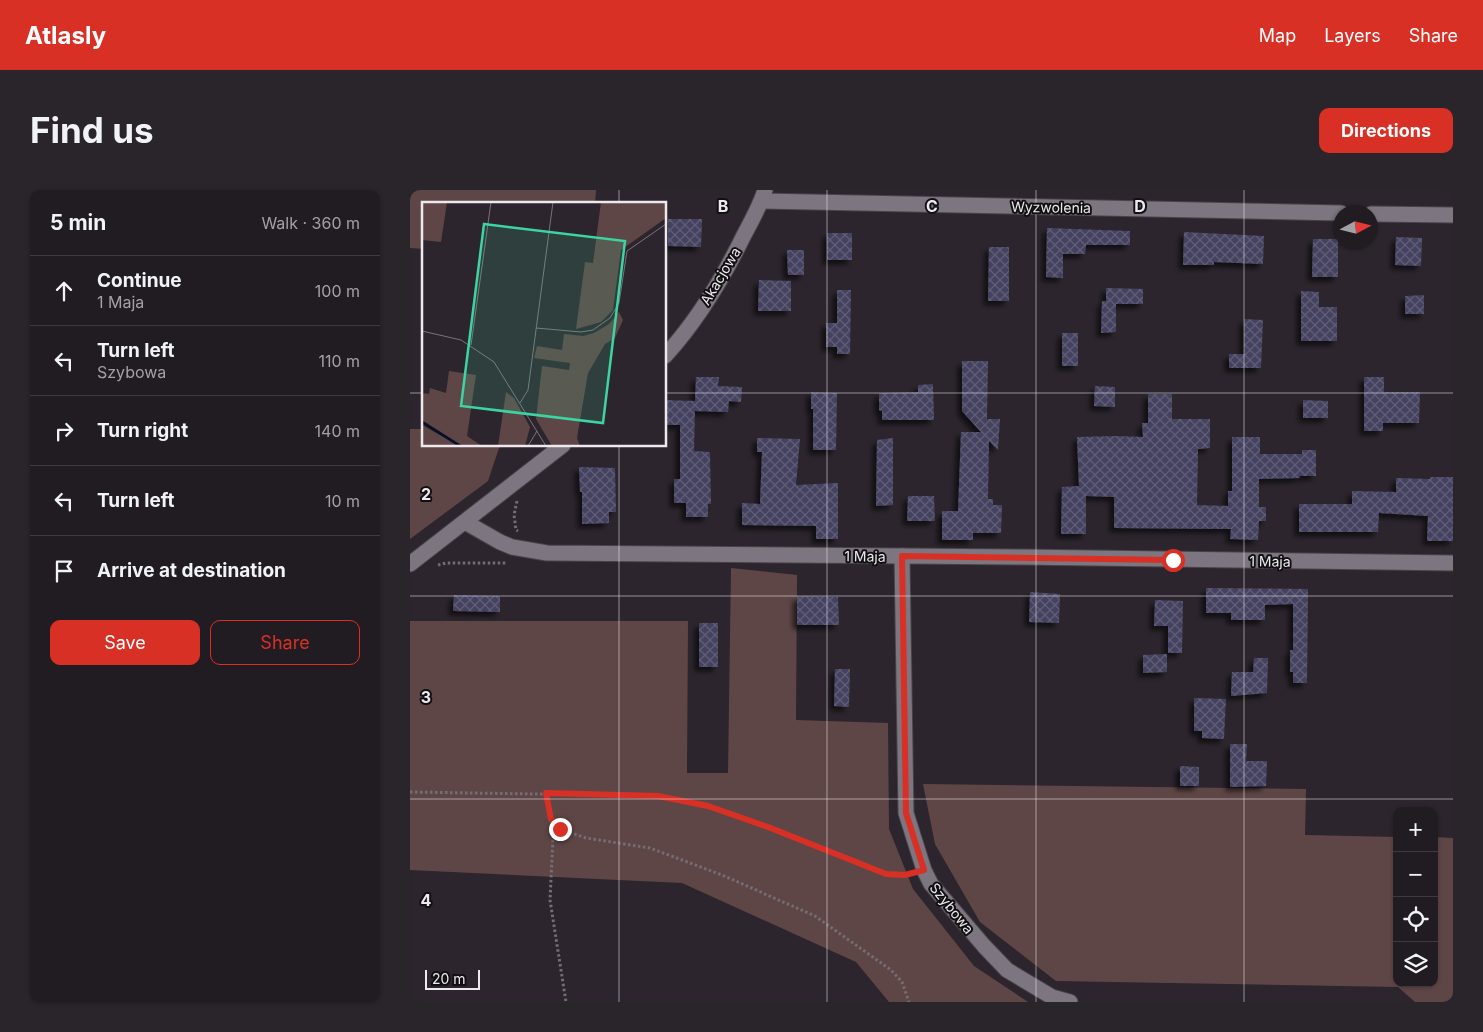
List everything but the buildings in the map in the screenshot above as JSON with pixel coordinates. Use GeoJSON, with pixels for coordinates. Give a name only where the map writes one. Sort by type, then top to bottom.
{"type":"FeatureCollection","features":[{"type":"Feature","properties":{"kind":"street","name":"Wyzwolenia"},"geometry":{"type":"LineString","coordinates":[[763,196],[1333,213]]}},
{"type":"Feature","properties":{"kind":"street","name":"Akacjowa"},"geometry":{"type":"LineString","coordinates":[[666,355],[678,342],[714,290],[736,252],[763,196]]}},
{"type":"Feature","properties":{"kind":"street"},"geometry":{"type":"LineString","coordinates":[[1378,214],[1453,216]]}},
{"type":"Feature","properties":{"kind":"street"},"geometry":{"type":"LineString","coordinates":[[410,564],[562,446]]}},
{"type":"Feature","properties":{"kind":"street","name":"1 Maja"},"geometry":{"type":"LineString","coordinates":[[465,522],[512,547],[546,553],[1453,563]]}},
{"type":"Feature","properties":{"kind":"street","name":"Szybowa"},"geometry":{"type":"LineString","coordinates":[[902,556],[906,813],[924,870],[931,884],[984,946],[1008,970],[1052,997],[1070,1002]]}},
{"type":"Feature","properties":{"kind":"path"},"geometry":{"type":"LineString","coordinates":[[518,499],[514,515],[516,530],[522,535]]}},
{"type":"Feature","properties":{"kind":"path"},"geometry":{"type":"LineString","coordinates":[[430,568],[446,563],[512,563]]}},
{"type":"Feature","properties":{"kind":"path"},"geometry":{"type":"LineString","coordinates":[[410,792],[658,796],[708,806],[768,827],[886,874],[905,875],[924,870]]}},
{"type":"Feature","properties":{"kind":"path"},"geometry":{"type":"LineString","coordinates":[[546,793],[553,838],[550,900],[566,1002]]}},
{"type":"Feature","properties":{"kind":"path"},"geometry":{"type":"LineString","coordinates":[[551,819],[560,829],[586,838],[650,848],[722,875],[814,916],[891,970],[902,982],[909,1002]]}},
{"type":"Feature","properties":{"kind":"shaded area"},"geometry":{"type":"Polygon","coordinates":[[[410,190],[596,190],[595,202],[422,202],[422,249],[410,248],[410,190]]]}},
{"type":"Feature","properties":{"kind":"shaded area"},"geometry":{"type":"Polygon","coordinates":[[[410,429],[422,429],[422,446],[501,446],[488,481],[410,539],[410,429]]]}},
{"type":"Feature","properties":{"kind":"shaded area"},"geometry":{"type":"Polygon","coordinates":[[[731,568],[797,575],[796,720],[888,723],[889,829],[913,889],[974,966],[1028,1002],[889,1002],[856,962],[682,883],[410,870],[410,621],[688,621],[687,773],[728,773],[731,568]]]}},
{"type":"Feature","properties":{"kind":"shaded area"},"geometry":{"type":"Polygon","coordinates":[[[923,784],[1306,789],[1305,835],[1393,837],[1393,987],[1056,981],[980,922],[935,844],[923,784]]]}},
{"type":"Feature","properties":{"kind":"shaded area"},"geometry":{"type":"Polygon","coordinates":[[[1438,837],[1453,838],[1453,1002],[1415,1002],[1398,987],[1438,987],[1438,837]]]}},
{"type":"Feature","properties":{"kind":"route"},"geometry":{"type":"LineString","coordinates":[[560,829],[551,819],[546,793],[658,796],[708,806],[768,827],[886,874],[905,875],[924,870],[906,813],[902,556],[1173,560]]}}]}
